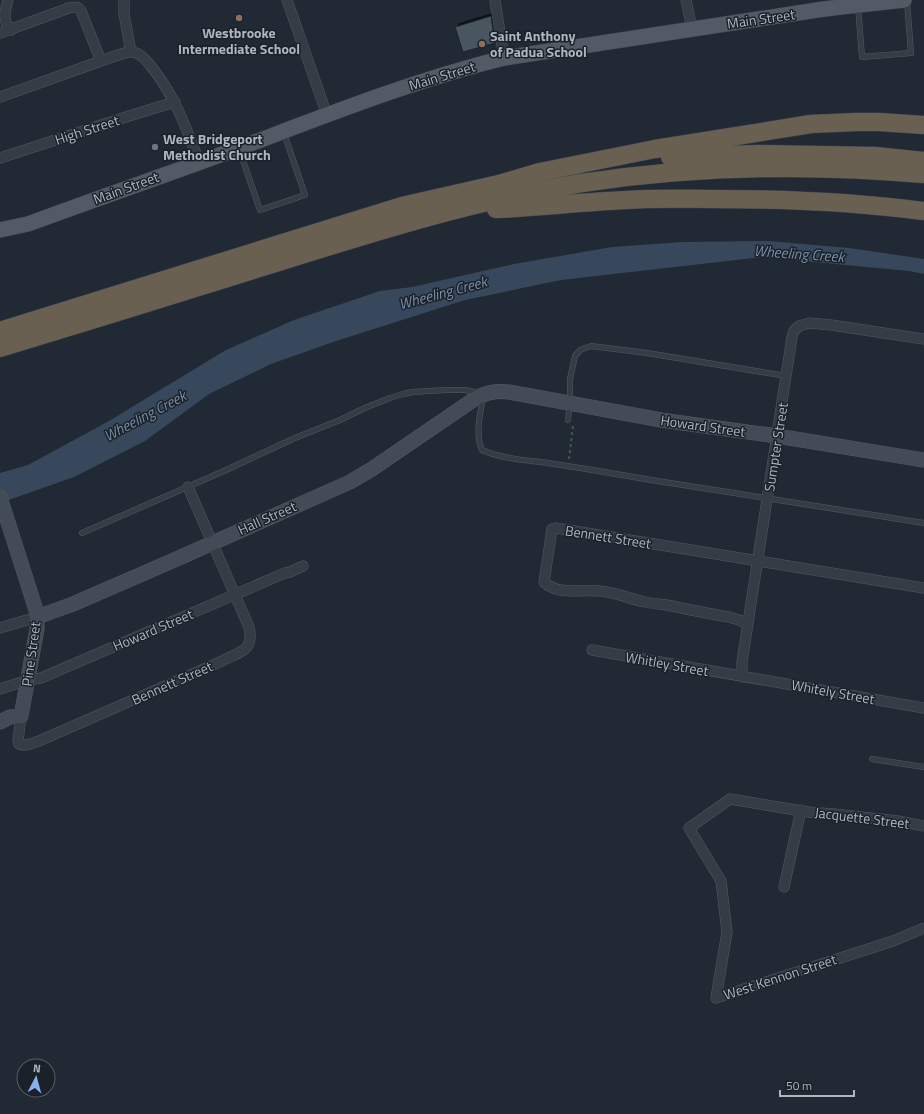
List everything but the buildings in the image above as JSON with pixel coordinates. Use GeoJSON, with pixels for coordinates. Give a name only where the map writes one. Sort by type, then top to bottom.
{"type":"FeatureCollection","features":[{"type":"Feature","properties":{"kind":"highway"},"geometry":{"type":"LineString","coordinates":[[0,331],[402,206],[499,184],[540,172],[655,149],[811,124],[886,122],[924,125]]}},
{"type":"Feature","properties":{"kind":"highway"},"geometry":{"type":"LineString","coordinates":[[540,172],[658,157],[759,154],[875,156],[924,161]]}},
{"type":"Feature","properties":{"kind":"highway"},"geometry":{"type":"LineString","coordinates":[[0,348],[328,246],[457,210],[539,191],[650,174],[697,171],[788,168],[842,169],[924,174]]}},
{"type":"Feature","properties":{"kind":"highway"},"geometry":{"type":"LineString","coordinates":[[457,210],[528,208],[627,200],[741,199],[804,201],[891,207],[924,211]]}},
{"type":"Feature","properties":{"kind":"main road","name":"Main Street"},"geometry":{"type":"LineString","coordinates":[[0,230],[28,224],[327,115],[455,71],[504,58],[692,29],[858,5],[904,0]]}},
{"type":"Feature","properties":{"kind":"street"},"geometry":{"type":"LineString","coordinates":[[124,0],[124,14],[131,52]]}},
{"type":"Feature","properties":{"kind":"street"},"geometry":{"type":"LineString","coordinates":[[287,0],[327,115]]}},
{"type":"Feature","properties":{"kind":"street"},"geometry":{"type":"LineString","coordinates":[[495,0],[504,58]]}},
{"type":"Feature","properties":{"kind":"street"},"geometry":{"type":"LineString","coordinates":[[686,0],[692,29]]}},
{"type":"Feature","properties":{"kind":"street"},"geometry":{"type":"LineString","coordinates":[[0,33],[69,8],[76,7],[81,11],[101,61]]}},
{"type":"Feature","properties":{"kind":"street"},"geometry":{"type":"LineString","coordinates":[[4,8],[5,21],[10,30]]}},
{"type":"Feature","properties":{"kind":"street"},"geometry":{"type":"LineString","coordinates":[[0,97],[115,56],[135,52],[141,55],[172,96],[187,128],[199,162]]}},
{"type":"Feature","properties":{"kind":"street","name":"High Street"},"geometry":{"type":"LineString","coordinates":[[0,158],[175,102]]}},
{"type":"Feature","properties":{"kind":"street","name":"Sumpter Street"},"geometry":{"type":"LineString","coordinates":[[742,677],[742,662],[794,331],[799,326],[810,323],[924,339]]}},
{"type":"Feature","properties":{"kind":"street","name":"Howard Street"},"geometry":{"type":"LineString","coordinates":[[484,394],[495,391],[509,392],[661,420],[777,436],[924,460]]}},
{"type":"Feature","properties":{"kind":"street","name":"Hall Street"},"geometry":{"type":"LineString","coordinates":[[37,617],[73,604],[350,482],[372,469],[484,394]]}},
{"type":"Feature","properties":{"kind":"street","name":"Bennett Street"},"geometry":{"type":"LineString","coordinates":[[64,730],[222,661],[245,650],[249,645],[251,635],[244,615],[188,487]]}},
{"type":"Feature","properties":{"kind":"street","name":"Pine Street"},"geometry":{"type":"LineString","coordinates":[[0,497],[26,577],[37,617],[37,628],[18,741],[19,744],[22,745],[29,744],[64,730]]}},
{"type":"Feature","properties":{"kind":"street","name":"Bennett Street"},"geometry":{"type":"LineString","coordinates":[[748,624],[729,617],[637,600],[613,592],[599,590],[557,590],[548,586],[544,582],[552,529],[556,528],[924,588]]}},
{"type":"Feature","properties":{"kind":"street","name":"Howard Street"},"geometry":{"type":"LineString","coordinates":[[0,689],[28,680],[41,678],[303,566]]}},
{"type":"Feature","properties":{"kind":"street"},"geometry":{"type":"LineString","coordinates":[[0,628],[37,617]]}},
{"type":"Feature","properties":{"kind":"street","name":"Whitley Street"},"geometry":{"type":"LineString","coordinates":[[592,650],[742,677]]}},
{"type":"Feature","properties":{"kind":"street","name":"Whitely Street"},"geometry":{"type":"LineString","coordinates":[[742,677],[924,708]]}},
{"type":"Feature","properties":{"kind":"street"},"geometry":{"type":"LineString","coordinates":[[0,722],[10,717],[22,716]]}},
{"type":"Feature","properties":{"kind":"street","name":"West Kennon Street"},"geometry":{"type":"LineString","coordinates":[[801,810],[730,799],[689,828],[721,881],[727,932],[716,998],[893,941],[924,928]]}},
{"type":"Feature","properties":{"kind":"street"},"geometry":{"type":"LineString","coordinates":[[784,887],[801,810]]}},
{"type":"Feature","properties":{"kind":"street","name":"Jacquette Street"},"geometry":{"type":"LineString","coordinates":[[801,810],[898,821],[924,826]]}},
{"type":"Feature","properties":{"kind":"lane"},"geometry":{"type":"LineString","coordinates":[[858,5],[862,57],[911,53],[907,0]]}},
{"type":"Feature","properties":{"kind":"lane"},"geometry":{"type":"LineString","coordinates":[[238,148],[260,210],[305,195],[283,131]]}},
{"type":"Feature","properties":{"kind":"lane"},"geometry":{"type":"LineString","coordinates":[[568,420],[570,379],[575,356],[580,350],[591,346],[647,353],[786,376]]}},
{"type":"Feature","properties":{"kind":"lane"},"geometry":{"type":"LineString","coordinates":[[82,533],[367,407],[396,396],[412,392],[446,390],[465,390],[484,394],[478,436],[479,444],[482,450],[489,453],[517,459],[924,523]]}},
{"type":"Feature","properties":{"kind":"lane"},"geometry":{"type":"LineString","coordinates":[[872,759],[924,768]]}},
{"type":"Feature","properties":{"kind":"path"},"geometry":{"type":"LineString","coordinates":[[568,466],[574,421]]}},
{"type":"Feature","properties":{"kind":"water","name":"Wheeling Creek"},"geometry":{"type":"Polygon","coordinates":[[[768,241],[849,248],[924,259],[924,274],[909,271],[762,257],[561,280],[465,300],[333,342],[271,364],[209,394],[145,441],[74,477],[0,503],[0,473],[28,465],[109,421],[226,350],[294,320],[380,291],[412,287],[514,264],[612,247],[683,242],[768,241]]]}},
{"type":"Feature","properties":{"kind":"place","name":"Westbrooke Intermediate School"},"geometry":{"type":"Point","coordinates":[239,18]}},
{"type":"Feature","properties":{"kind":"place","name":"Saint Anthony of Padua School"},"geometry":{"type":"Point","coordinates":[482,44]}},
{"type":"Feature","properties":{"kind":"place","name":"West Bridgeport Methodist Church"},"geometry":{"type":"Point","coordinates":[155,147]}}]}
